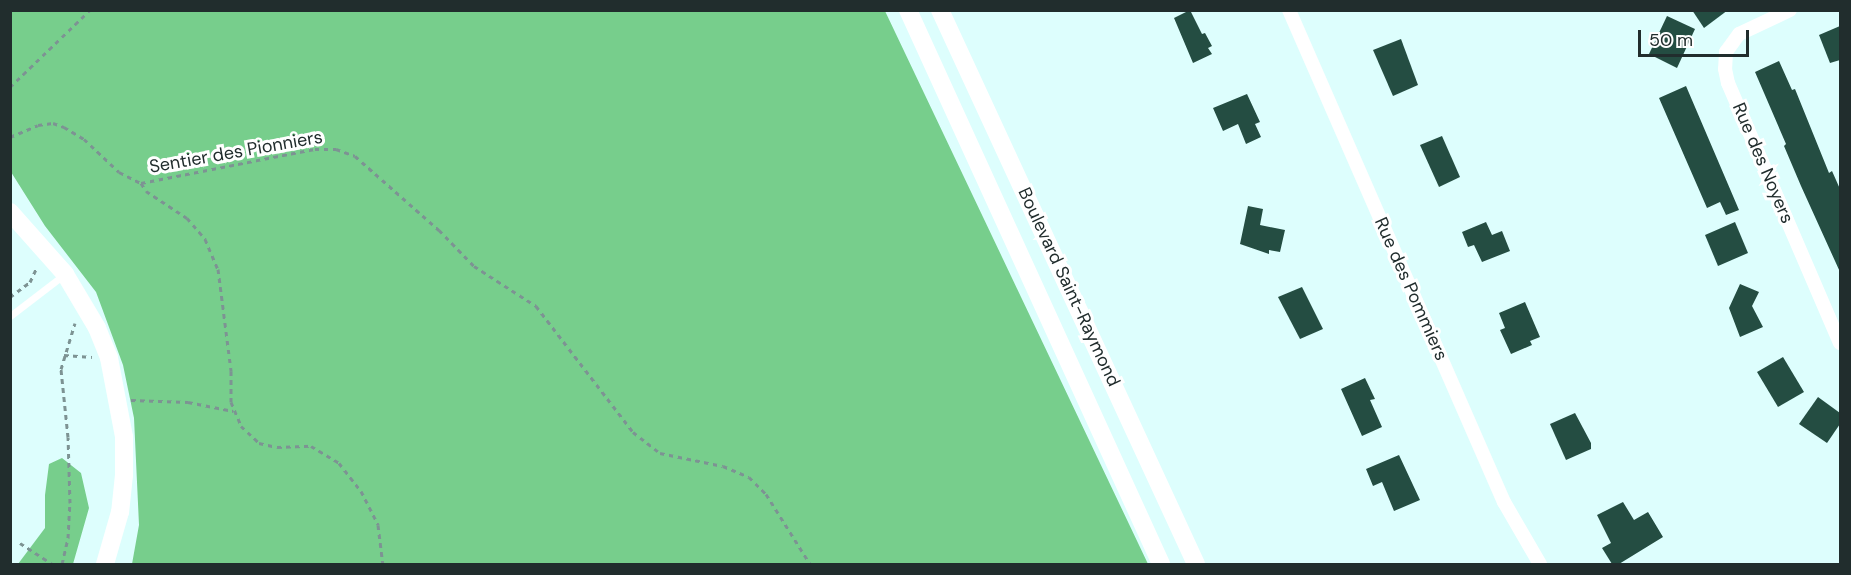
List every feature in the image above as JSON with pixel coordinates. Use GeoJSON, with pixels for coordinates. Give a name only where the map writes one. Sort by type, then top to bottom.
{"type":"FeatureCollection","features":[{"type":"Feature","properties":{"kind":"main road","name":"Boulevard Saint-Raymond"},"geometry":{"type":"LineString","coordinates":[[908,10],[1161,564]]}},
{"type":"Feature","properties":{"kind":"main road","name":"Boulevard Saint-Raymond"},"geometry":{"type":"LineString","coordinates":[[940,10],[1196,564]]}},
{"type":"Feature","properties":{"kind":"main road"},"geometry":{"type":"LineString","coordinates":[[10,212],[65,274],[97,328],[109,358],[119,400],[124,437],[124,475],[120,512],[105,564]]}},
{"type":"Feature","properties":{"kind":"street","name":"Rue des Pommiers"},"geometry":{"type":"LineString","coordinates":[[1289,10],[1504,502],[1540,564]]}},
{"type":"Feature","properties":{"kind":"street","name":"Rue des Noyers"},"geometry":{"type":"LineString","coordinates":[[1790,10],[1739,34],[1726,52],[1725,69],[1728,83],[1840,343]]}},
{"type":"Feature","properties":{"kind":"lane"},"geometry":{"type":"LineString","coordinates":[[10,316],[65,274]]}},
{"type":"Feature","properties":{"kind":"path"},"geometry":{"type":"LineString","coordinates":[[10,87],[90,10]]}},
{"type":"Feature","properties":{"kind":"path","name":"Sentier des Pionniers"},"geometry":{"type":"LineString","coordinates":[[10,137],[38,125],[52,123],[64,127],[84,139],[119,172],[141,183],[146,191],[187,218],[205,239],[218,269],[233,411]]}},
{"type":"Feature","properties":{"kind":"path","name":"Sentier des Pionniers"},"geometry":{"type":"LineString","coordinates":[[141,183],[315,149],[336,149],[355,156],[439,230],[474,266],[536,306],[633,432],[660,453],[723,466],[749,477],[766,494],[810,564]]}},
{"type":"Feature","properties":{"kind":"path"},"geometry":{"type":"LineString","coordinates":[[10,297],[30,282],[39,262]]}},
{"type":"Feature","properties":{"kind":"path"},"geometry":{"type":"LineString","coordinates":[[62,564],[68,538],[70,502],[68,437],[62,375],[64,356],[74,328],[75,317]]}},
{"type":"Feature","properties":{"kind":"path"},"geometry":{"type":"LineString","coordinates":[[64,356],[109,358]]}},
{"type":"Feature","properties":{"kind":"path"},"geometry":{"type":"LineString","coordinates":[[119,400],[188,402],[233,411],[241,426],[259,443],[278,447],[311,446],[339,463],[361,491],[378,525],[383,564]]}},
{"type":"Feature","properties":{"kind":"path"},"geometry":{"type":"LineString","coordinates":[[20,543],[52,564]]}},
{"type":"Feature","properties":{"kind":"green space"},"geometry":{"type":"Polygon","coordinates":[[[10,11],[885,11],[1148,564],[132,564],[139,525],[134,418],[123,365],[96,292],[45,226],[11,172],[10,11]]]}},
{"type":"Feature","properties":{"kind":"green space"},"geometry":{"type":"Polygon","coordinates":[[[62,458],[81,473],[89,508],[73,564],[18,564],[45,528],[45,495],[49,464],[62,458]]]}},
{"type":"Feature","properties":{"kind":"building"},"geometry":{"type":"Polygon","coordinates":[[[1190,10],[1202,34],[1205,33],[1212,46],[1208,48],[1212,54],[1193,63],[1174,18],[1190,10]]]}},
{"type":"Feature","properties":{"kind":"building"},"geometry":{"type":"Polygon","coordinates":[[[1692,10],[1728,10],[1704,28],[1692,10]]]}},
{"type":"Feature","properties":{"kind":"building"},"geometry":{"type":"Polygon","coordinates":[[[1667,16],[1695,29],[1677,68],[1649,54],[1667,16]]]}},
{"type":"Feature","properties":{"kind":"building"},"geometry":{"type":"Polygon","coordinates":[[[1840,26],[1840,60],[1830,63],[1819,35],[1840,26]]]}},
{"type":"Feature","properties":{"kind":"building"},"geometry":{"type":"Polygon","coordinates":[[[1401,39],[1418,85],[1393,96],[1373,50],[1401,39]]]}},
{"type":"Feature","properties":{"kind":"building"},"geometry":{"type":"Polygon","coordinates":[[[1779,61],[1792,90],[1795,89],[1829,173],[1832,171],[1840,189],[1840,272],[1784,146],[1786,144],[1755,72],[1779,61]]]}},
{"type":"Feature","properties":{"kind":"building"},"geometry":{"type":"Polygon","coordinates":[[[1686,86],[1739,210],[1726,215],[1720,202],[1707,208],[1659,98],[1686,86]]]}},
{"type":"Feature","properties":{"kind":"building"},"geometry":{"type":"Polygon","coordinates":[[[1247,94],[1260,122],[1255,124],[1261,137],[1246,144],[1238,124],[1223,131],[1213,108],[1247,94]]]}},
{"type":"Feature","properties":{"kind":"building"},"geometry":{"type":"Polygon","coordinates":[[[1442,136],[1460,177],[1439,187],[1420,145],[1442,136]]]}},
{"type":"Feature","properties":{"kind":"building"},"geometry":{"type":"Polygon","coordinates":[[[1248,206],[1263,209],[1260,225],[1285,230],[1280,252],[1269,250],[1269,254],[1240,244],[1248,206]]]}},
{"type":"Feature","properties":{"kind":"building"},"geometry":{"type":"Polygon","coordinates":[[[1486,222],[1492,235],[1502,231],[1510,251],[1482,262],[1474,245],[1468,247],[1462,232],[1486,222]]]}},
{"type":"Feature","properties":{"kind":"building"},"geometry":{"type":"Polygon","coordinates":[[[1735,222],[1748,253],[1718,266],[1705,235],[1735,222]]]}},
{"type":"Feature","properties":{"kind":"building"},"geometry":{"type":"Polygon","coordinates":[[[1740,284],[1759,292],[1752,306],[1763,327],[1740,337],[1729,308],[1740,284]]]}},
{"type":"Feature","properties":{"kind":"building"},"geometry":{"type":"Polygon","coordinates":[[[1302,287],[1323,329],[1300,339],[1278,297],[1302,287]]]}},
{"type":"Feature","properties":{"kind":"building"},"geometry":{"type":"Polygon","coordinates":[[[1525,302],[1540,337],[1530,341],[1532,345],[1511,354],[1500,330],[1505,328],[1499,313],[1525,302]]]}},
{"type":"Feature","properties":{"kind":"building"},"geometry":{"type":"Polygon","coordinates":[[[1783,357],[1804,392],[1778,407],[1757,372],[1783,357]]]}},
{"type":"Feature","properties":{"kind":"building"},"geometry":{"type":"Polygon","coordinates":[[[1365,378],[1375,399],[1370,400],[1382,427],[1362,436],[1341,389],[1365,378]]]}},
{"type":"Feature","properties":{"kind":"building"},"geometry":{"type":"Polygon","coordinates":[[[1818,397],[1840,413],[1840,424],[1827,443],[1799,424],[1818,397]]]}},
{"type":"Feature","properties":{"kind":"building"},"geometry":{"type":"Polygon","coordinates":[[[1575,413],[1591,443],[1591,449],[1566,460],[1550,424],[1575,413]]]}},
{"type":"Feature","properties":{"kind":"building"},"geometry":{"type":"Polygon","coordinates":[[[1399,455],[1420,500],[1394,511],[1382,482],[1373,486],[1366,469],[1399,455]]]}},
{"type":"Feature","properties":{"kind":"building"},"geometry":{"type":"Polygon","coordinates":[[[1623,502],[1634,520],[1648,512],[1663,537],[1619,564],[1612,564],[1602,548],[1611,543],[1597,515],[1623,502]]]}}]}
